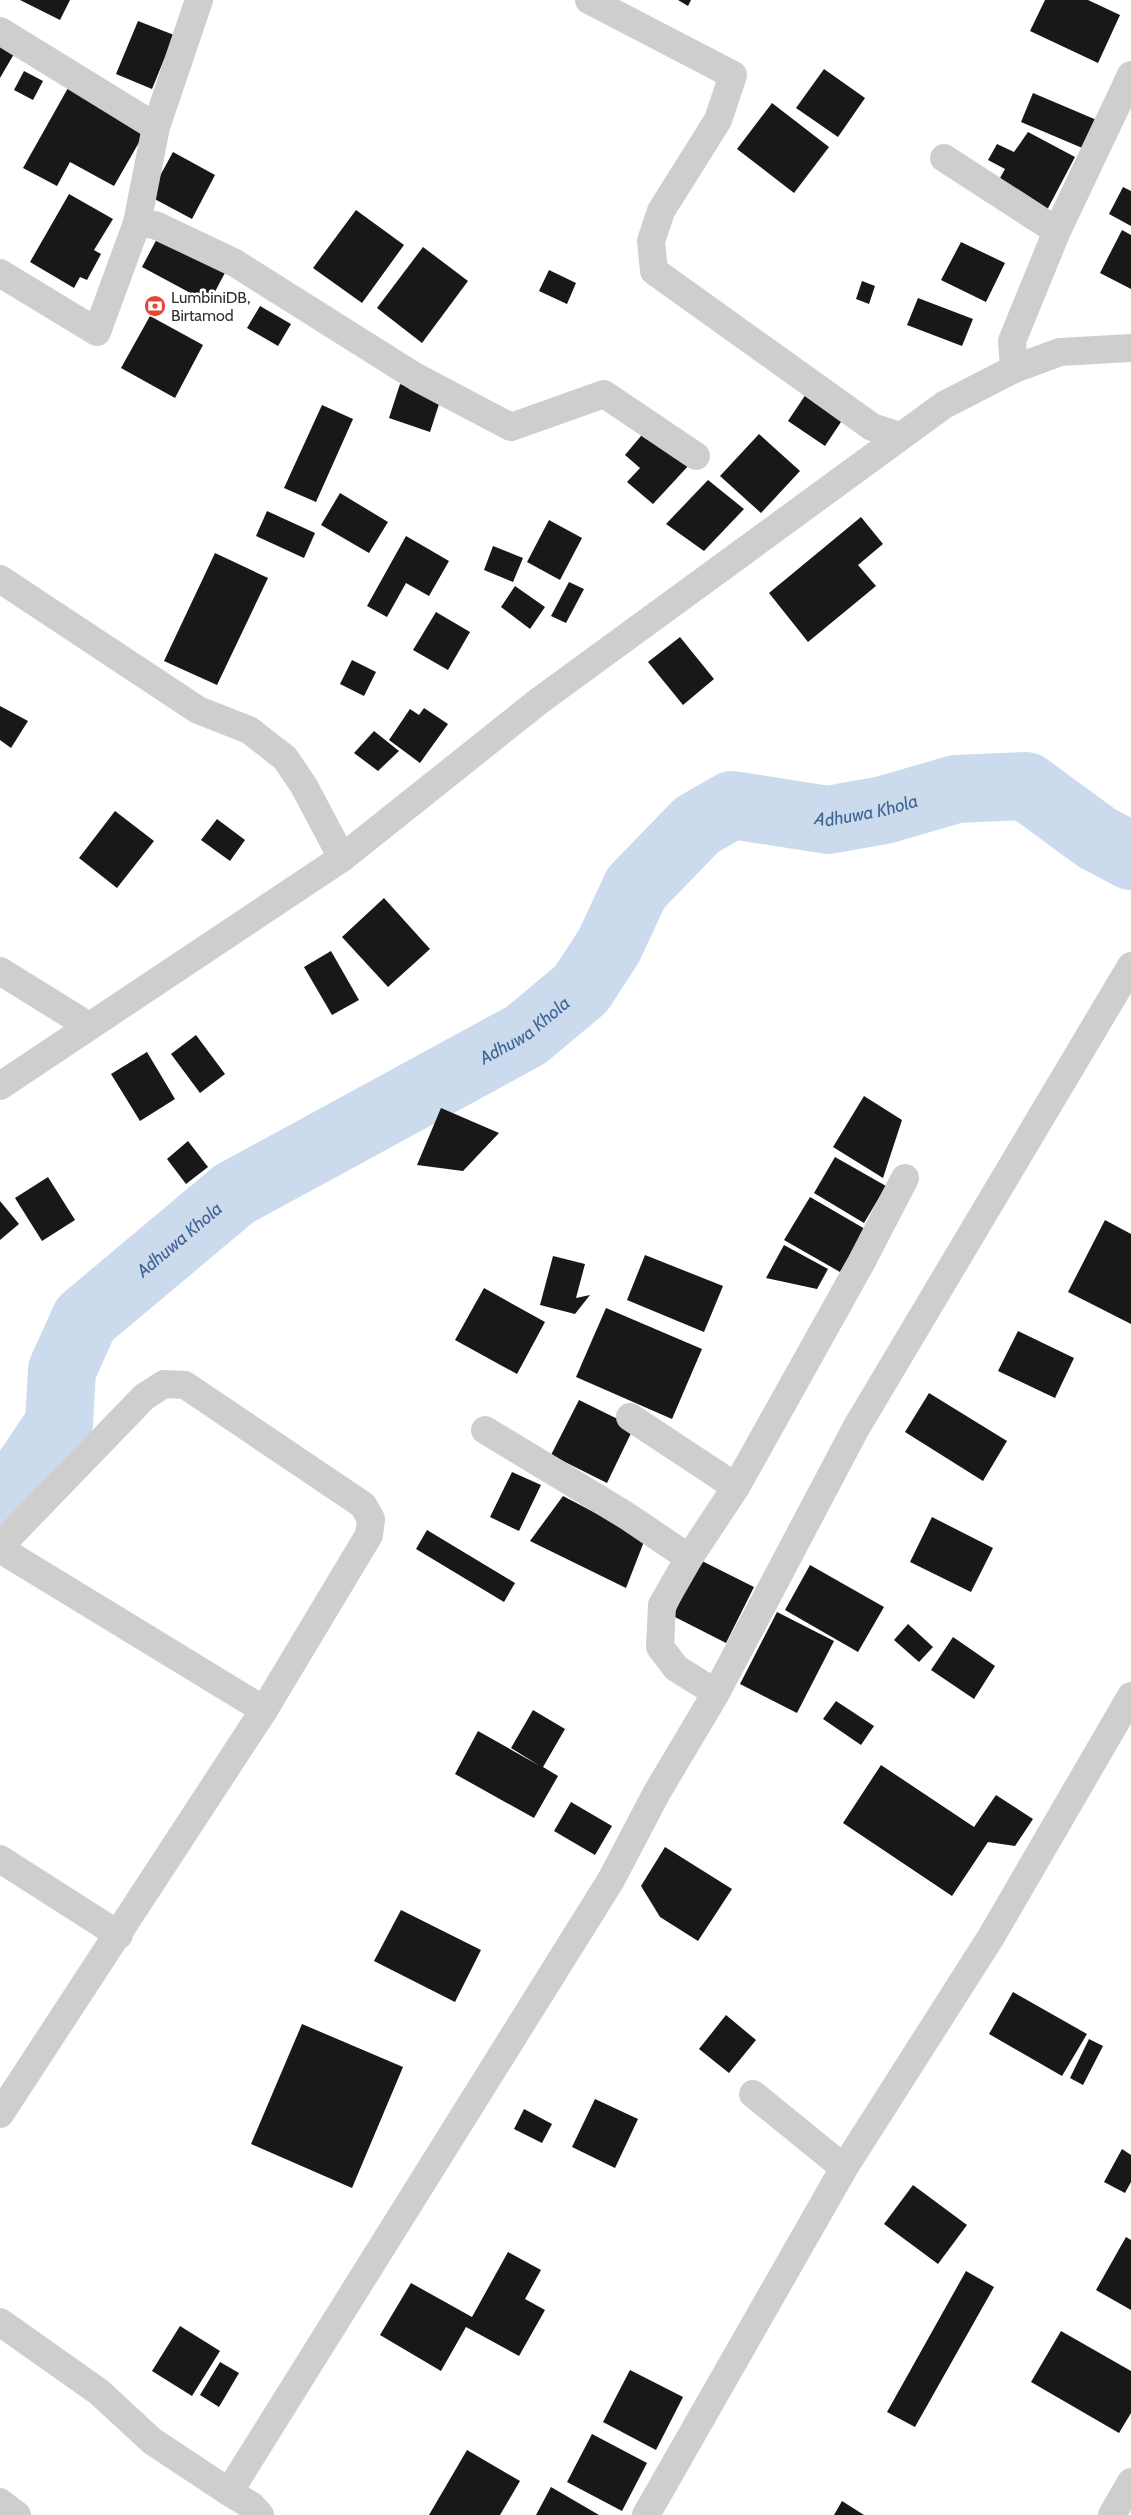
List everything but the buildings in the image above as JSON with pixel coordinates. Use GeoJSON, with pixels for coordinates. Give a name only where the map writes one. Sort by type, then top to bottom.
{"type":"FeatureCollection","features":[{"type":"Feature","properties":{"kind":"street"},"geometry":{"type":"LineString","coordinates":[[0,273],[97,332],[137,223],[156,127],[199,0]]}},
{"type":"Feature","properties":{"kind":"street"},"geometry":{"type":"LineString","coordinates":[[589,0],[733,75],[718,120],[661,212],[651,241],[654,272],[872,426],[900,436]]}},
{"type":"Feature","properties":{"kind":"street"},"geometry":{"type":"LineString","coordinates":[[0,31],[156,127]]}},
{"type":"Feature","properties":{"kind":"street"},"geometry":{"type":"LineString","coordinates":[[1014,369],[1012,341],[1057,231],[1131,75]]}},
{"type":"Feature","properties":{"kind":"street"},"geometry":{"type":"LineString","coordinates":[[944,158],[1057,231]]}},
{"type":"Feature","properties":{"kind":"street"},"geometry":{"type":"LineString","coordinates":[[137,223],[155,225],[235,263],[416,377],[511,427],[604,394],[696,456]]}},
{"type":"Feature","properties":{"kind":"street"},"geometry":{"type":"LineString","coordinates":[[0,1086],[342,858],[539,701],[944,405],[1014,369],[1060,352],[1131,348]]}},
{"type":"Feature","properties":{"kind":"street"},"geometry":{"type":"LineString","coordinates":[[0,579],[198,710],[249,730],[285,758],[304,786],[342,858]]}},
{"type":"Feature","properties":{"kind":"street"},"geometry":{"type":"LineString","coordinates":[[228,2492],[611,1880],[656,1794],[716,1693],[856,1428],[1131,966]]}},
{"type":"Feature","properties":{"kind":"street"},"geometry":{"type":"LineString","coordinates":[[0,971],[79,1020],[87,1027]]}},
{"type":"Feature","properties":{"kind":"street"},"geometry":{"type":"LineString","coordinates":[[716,1693],[676,1668],[660,1647],[662,1605],[689,1558],[736,1487],[861,1263],[905,1178]]}},
{"type":"Feature","properties":{"kind":"street"},"geometry":{"type":"LineString","coordinates":[[0,2114],[119,1935],[264,1710],[369,1535],[371,1519],[363,1505],[185,1385],[164,1384],[144,1397],[0,1548],[264,1710]]}},
{"type":"Feature","properties":{"kind":"street"},"geometry":{"type":"LineString","coordinates":[[630,1417],[736,1487]]}},
{"type":"Feature","properties":{"kind":"street"},"geometry":{"type":"LineString","coordinates":[[485,1430],[618,1511],[689,1558]]}},
{"type":"Feature","properties":{"kind":"street"},"geometry":{"type":"LineString","coordinates":[[646,2515],[844,2168],[991,1937],[1131,1696]]}},
{"type":"Feature","properties":{"kind":"street"},"geometry":{"type":"LineString","coordinates":[[0,1858],[119,1935]]}},
{"type":"Feature","properties":{"kind":"street"},"geometry":{"type":"LineString","coordinates":[[753,2094],[844,2168]]}},
{"type":"Feature","properties":{"kind":"street"},"geometry":{"type":"LineString","coordinates":[[4,2334],[99,2392],[152,2441],[252,2506],[260,2515]]}},
{"type":"Feature","properties":{"kind":"street"},"geometry":{"type":"LineString","coordinates":[[1112,2515],[1131,2482]]}},
{"type":"Feature","properties":{"kind":"waterway","name":"Adhuwa Khola"},"geometry":{"type":"LineString","coordinates":[[0,1505],[11,1495],[59,1424],[62,1370],[85,1319],[234,1194],[526,1035],[581,989],[609,946],[636,888],[697,825],[732,805],[828,820],[884,810],[956,789],[1026,786],[1097,838],[1131,856]]}},
{"type":"Feature","properties":{"kind":"place","name":"LumbiniDB, Birtamod"},"geometry":{"type":"Point","coordinates":[155,306]}}]}
